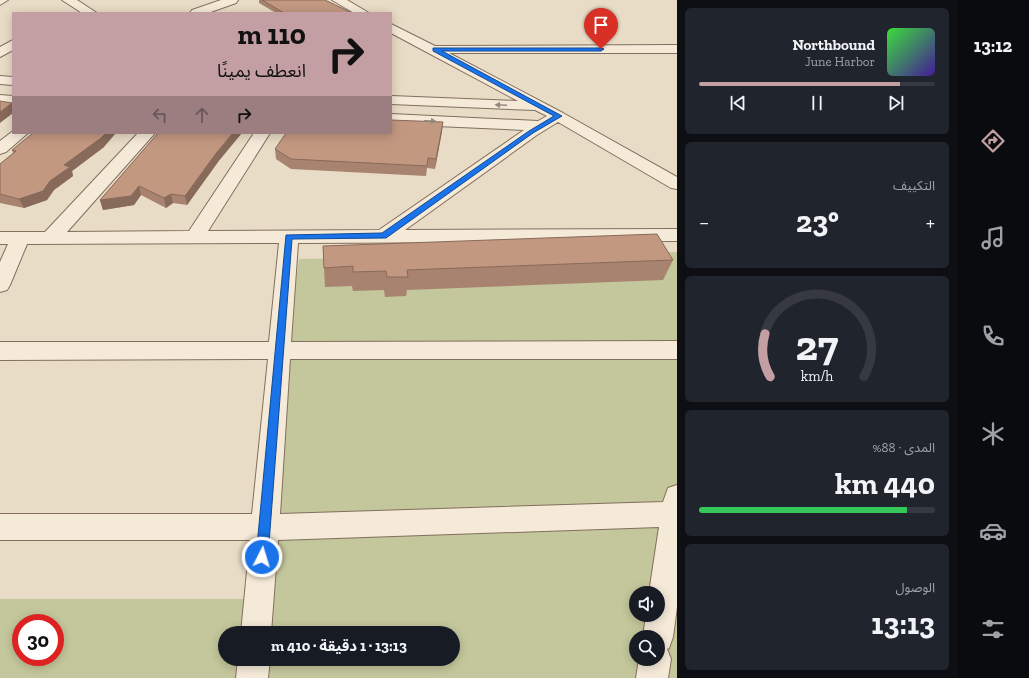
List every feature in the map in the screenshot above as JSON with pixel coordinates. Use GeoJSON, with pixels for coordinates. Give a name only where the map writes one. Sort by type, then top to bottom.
{"type":"FeatureCollection","features":[{"type":"Feature","properties":{"kind":"street"},"geometry":{"type":"LineString","coordinates":[[68,0],[86,10]]}},
{"type":"Feature","properties":{"kind":"street"},"geometry":{"type":"LineString","coordinates":[[338,0],[361,12]]}},
{"type":"Feature","properties":{"kind":"street"},"geometry":{"type":"LineString","coordinates":[[200,12],[231,4]]}},
{"type":"Feature","properties":{"kind":"street"},"geometry":{"type":"LineString","coordinates":[[74,12],[86,10]]}},
{"type":"Feature","properties":{"kind":"street"},"geometry":{"type":"LineString","coordinates":[[392,28],[435,49],[558,116],[677,184]]}},
{"type":"Feature","properties":{"kind":"street"},"geometry":{"type":"LineString","coordinates":[[392,43],[408,36]]}},
{"type":"Feature","properties":{"kind":"street"},"geometry":{"type":"LineString","coordinates":[[0,53],[12,45]]}},
{"type":"Feature","properties":{"kind":"street"},"geometry":{"type":"LineString","coordinates":[[435,49],[677,49]]}},
{"type":"Feature","properties":{"kind":"street"},"geometry":{"type":"LineString","coordinates":[[0,80],[12,81]]}},
{"type":"Feature","properties":{"kind":"street"},"geometry":{"type":"LineString","coordinates":[[0,99],[12,100]]}},
{"type":"Feature","properties":{"kind":"street"},"geometry":{"type":"LineString","coordinates":[[392,100],[540,107]]}},
{"type":"Feature","properties":{"kind":"street"},"geometry":{"type":"LineString","coordinates":[[384,236],[541,126],[558,116]]}},
{"type":"Feature","properties":{"kind":"street"},"geometry":{"type":"LineString","coordinates":[[392,119],[541,126]]}},
{"type":"Feature","properties":{"kind":"street"},"geometry":{"type":"LineString","coordinates":[[0,149],[19,134]]}},
{"type":"Feature","properties":{"kind":"street"},"geometry":{"type":"LineString","coordinates":[[50,238],[146,134]]}},
{"type":"Feature","properties":{"kind":"street"},"geometry":{"type":"LineString","coordinates":[[195,237],[261,134]]}},
{"type":"Feature","properties":{"kind":"street"},"geometry":{"type":"LineString","coordinates":[[0,238],[677,235]]}},
{"type":"Feature","properties":{"kind":"street"},"geometry":{"type":"LineString","coordinates":[[257,626],[288,236]]}},
{"type":"Feature","properties":{"kind":"street"},"geometry":{"type":"LineString","coordinates":[[0,285],[20,238]]}},
{"type":"Feature","properties":{"kind":"street"},"geometry":{"type":"LineString","coordinates":[[0,351],[677,350]]}},
{"type":"Feature","properties":{"kind":"street"},"geometry":{"type":"LineString","coordinates":[[0,527],[264,527],[676,505],[659,630]]}},
{"type":"Feature","properties":{"kind":"street"},"geometry":{"type":"LineString","coordinates":[[252,678],[253,666]]}},
{"type":"Feature","properties":{"kind":"street"},"geometry":{"type":"LineString","coordinates":[[652,678],[654,666]]}},
{"type":"Feature","properties":{"kind":"green space"},"geometry":{"type":"Polygon","coordinates":[[[677,252],[677,678],[0,678],[0,599],[251,599],[299,259],[677,252]]]}},
{"type":"Feature","properties":{"kind":"building"},"geometry":{"type":"Polygon","coordinates":[[[262,0],[325,0],[350,12],[282,12],[262,0]]]}},
{"type":"Feature","properties":{"kind":"building"},"geometry":{"type":"Polygon","coordinates":[[[0,101],[12,103],[0,112],[0,101]]]}},
{"type":"Feature","properties":{"kind":"building"},"geometry":{"type":"Polygon","coordinates":[[[392,120],[443,122],[436,159],[428,158],[427,166],[291,159],[275,149],[285,134],[392,134],[392,120]]]}},
{"type":"Feature","properties":{"kind":"building"},"geometry":{"type":"Polygon","coordinates":[[[32,134],[105,134],[64,165],[70,167],[50,181],[43,191],[19,199],[0,194],[0,164],[16,151],[12,150],[32,134]]]}},
{"type":"Feature","properties":{"kind":"building"},"geometry":{"type":"Polygon","coordinates":[[[157,134],[232,134],[185,196],[171,194],[164,198],[139,186],[131,196],[100,200],[157,134]]]}},
{"type":"Feature","properties":{"kind":"building"},"geometry":{"type":"Polygon","coordinates":[[[657,234],[673,260],[407,270],[408,277],[387,277],[386,271],[353,272],[353,266],[324,268],[323,246],[657,234]]]}},
{"type":"Feature","properties":{"kind":"route"},"geometry":{"type":"LineString","coordinates":[[262,557],[288,236],[384,236],[531,132],[558,116],[435,49],[601,49]]}}]}
